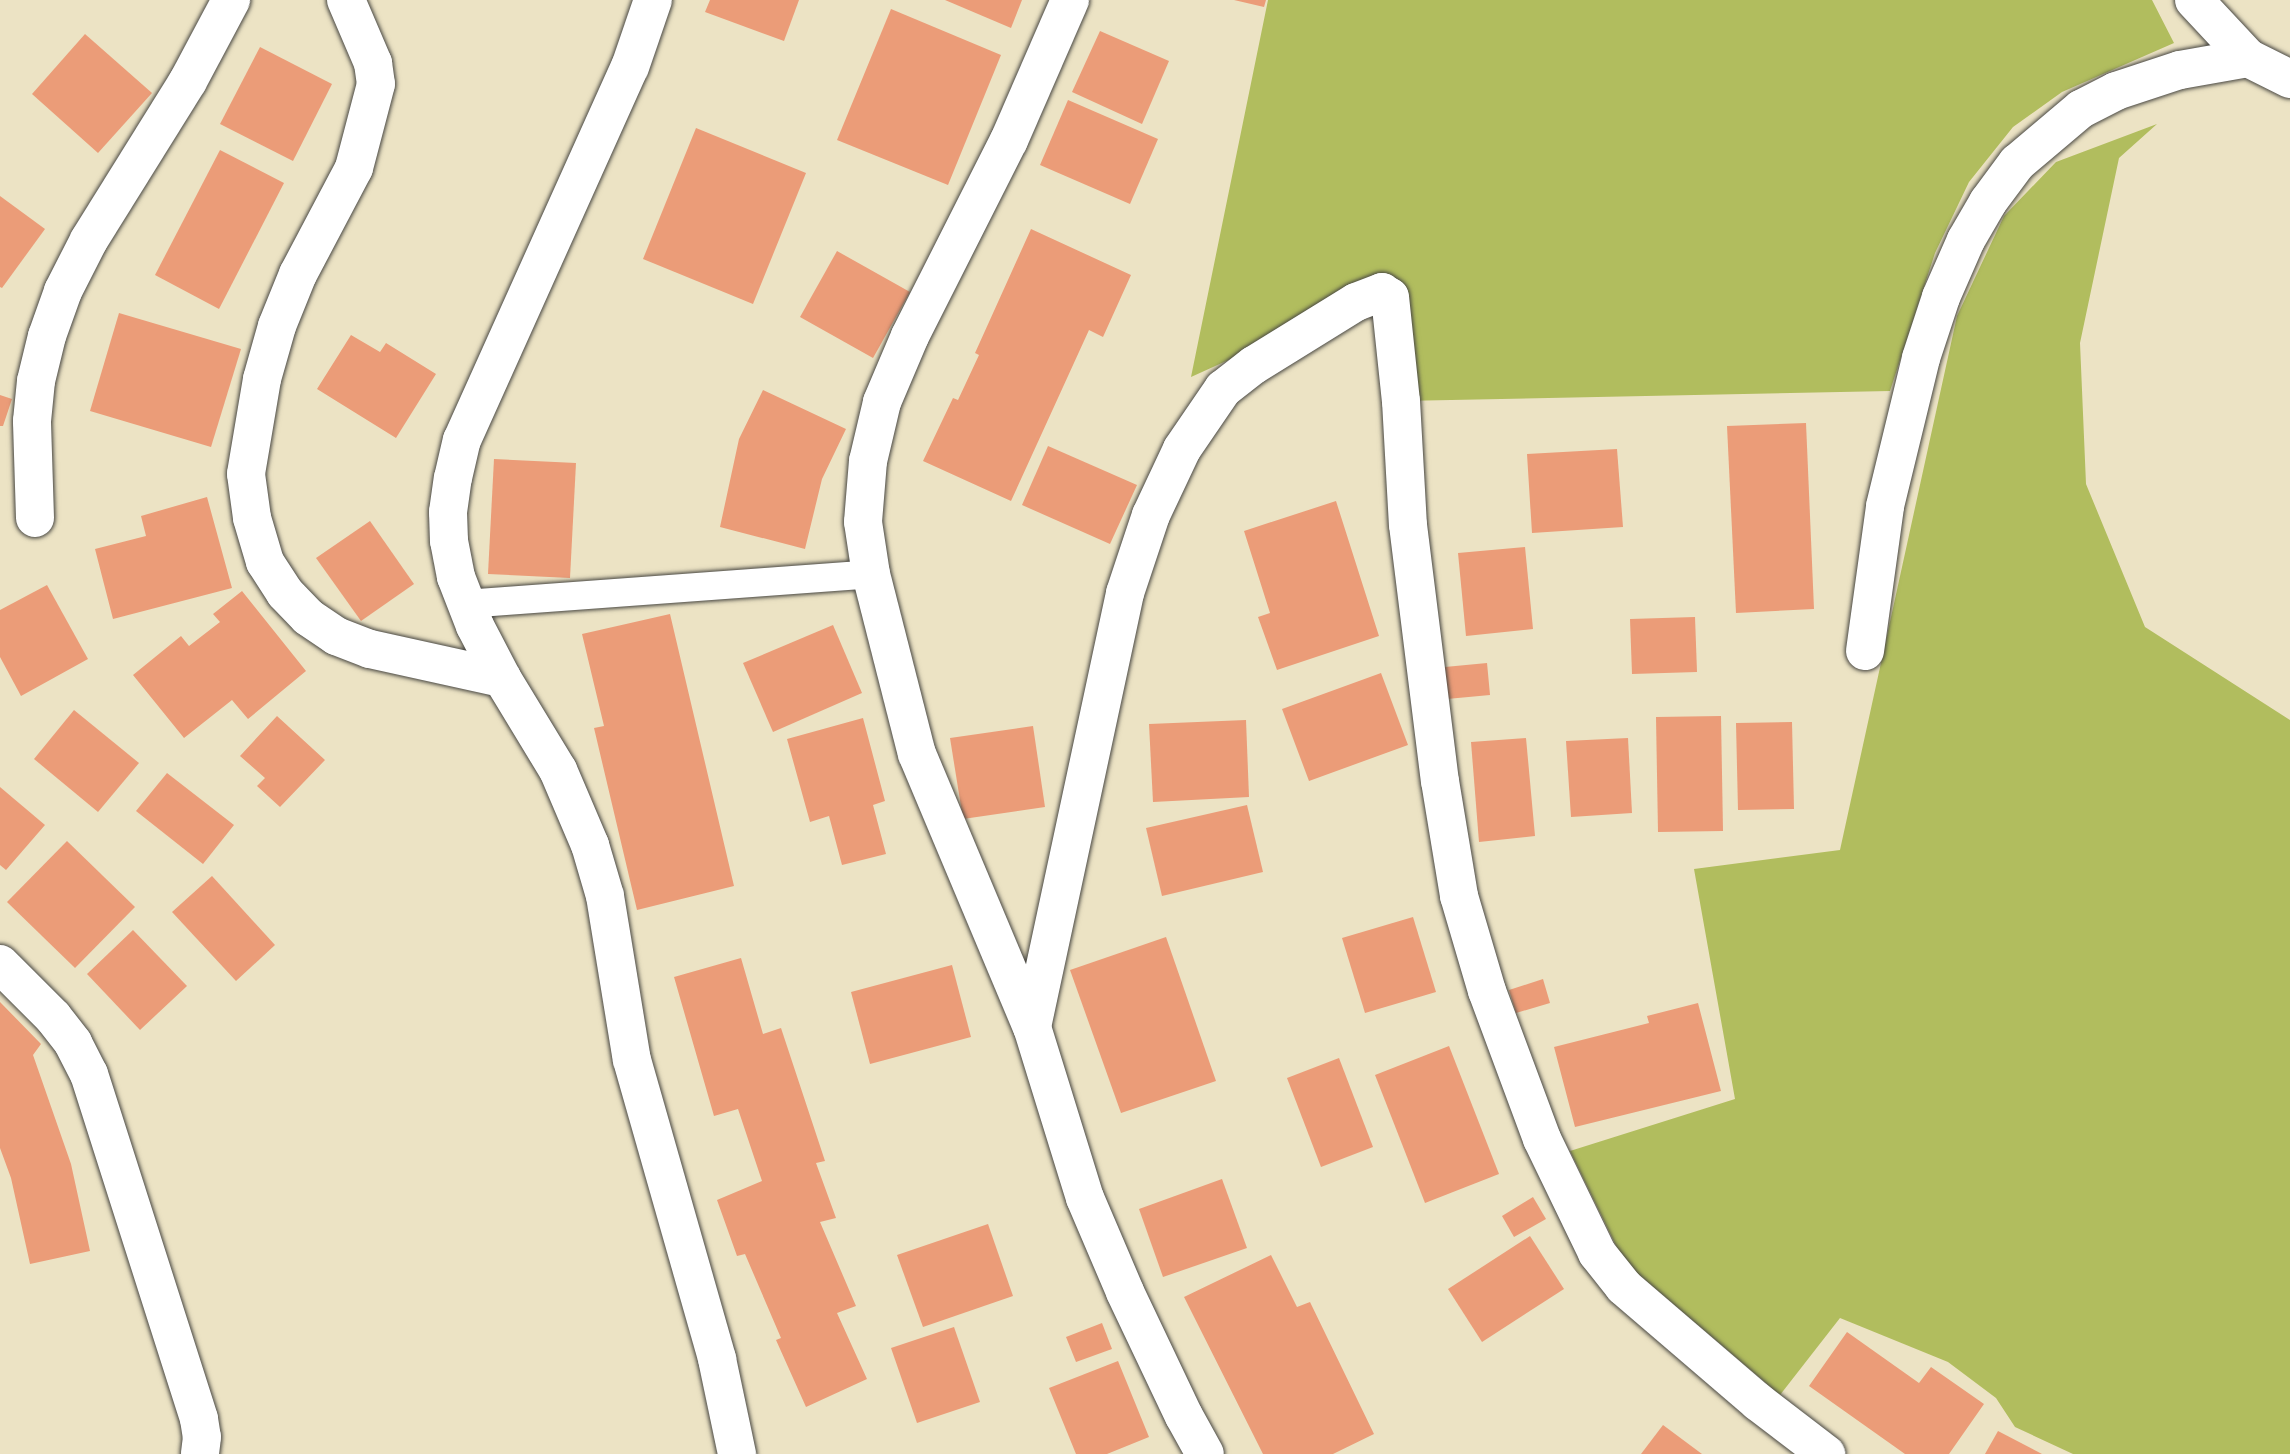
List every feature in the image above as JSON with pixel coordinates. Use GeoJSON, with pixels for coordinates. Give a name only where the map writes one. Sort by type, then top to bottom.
{"type":"FeatureCollection","features":[{"type":"Feature","properties":{"kind":"street"},"geometry":{"type":"LineString","coordinates":[[36,518],[32,421],[36,381],[47,335],[63,291],[89,240],[188,81],[231,0]]}},
{"type":"Feature","properties":{"kind":"street"},"geometry":{"type":"LineString","coordinates":[[346,0],[373,63],[376,84],[354,168],[298,274],[277,326],[262,379],[246,474],[252,518],[265,562],[285,593],[308,617],[336,636],[370,649],[502,678]]}},
{"type":"Feature","properties":{"kind":"street"},"geometry":{"type":"LineString","coordinates":[[653,0],[630,67],[462,440],[453,478],[448,522],[449,541],[465,604],[502,678],[558,770],[590,845],[605,896],[632,1060],[718,1359],[737,1454]]}},
{"type":"Feature","properties":{"kind":"street"},"geometry":{"type":"LineString","coordinates":[[1070,0],[1009,140],[910,336],[882,402],[868,461],[863,522],[871,574],[917,754],[1032,1027],[1085,1198],[1130,1304],[1205,1454]]}},
{"type":"Feature","properties":{"kind":"street"},"geometry":{"type":"LineString","coordinates":[[2194,0],[2248,58],[2290,79]]}},
{"type":"Feature","properties":{"kind":"street"},"geometry":{"type":"LineString","coordinates":[[1865,651],[1885,506],[1918,370],[1941,297],[1966,240],[1988,202],[2017,163],[2081,109],[2116,91],[2180,70],[2248,58]]}},
{"type":"Feature","properties":{"kind":"street"},"geometry":{"type":"LineString","coordinates":[[1032,1027],[1125,593],[1151,515],[1182,449],[1223,389],[1254,365],[1356,302],[1382,292],[1390,297],[1401,401],[1408,525],[1438,769],[1459,896],[1487,991],[1542,1139],[1597,1253],[1623,1287],[1738,1386],[1826,1454]]}},
{"type":"Feature","properties":{"kind":"street"},"geometry":{"type":"LineString","coordinates":[[0,964],[53,1017],[73,1043],[89,1074],[199,1419],[202,1437],[200,1454]]}},
{"type":"Feature","properties":{"kind":"lane"},"geometry":{"type":"LineString","coordinates":[[465,604],[871,574]]}},
{"type":"Feature","properties":{"kind":"green space"},"geometry":{"type":"Polygon","coordinates":[[[1268,0],[2152,0],[2174,43],[2062,92],[2013,127],[1969,182],[1935,253],[1890,391],[1401,401],[1390,297],[1356,302],[1191,377],[1268,0]]]}},
{"type":"Feature","properties":{"kind":"green space"},"geometry":{"type":"Polygon","coordinates":[[[2157,124],[2119,158],[2080,343],[2086,484],[2145,627],[2290,720],[2290,1454],[2073,1454],[2015,1427],[1996,1398],[1948,1362],[1840,1318],[1780,1395],[1624,1262],[1570,1151],[1735,1099],[1694,869],[1840,850],[1957,316],[2004,216],[2056,162],[2157,124]]]}},
{"type":"Feature","properties":{"kind":"building"},"geometry":{"type":"Polygon","coordinates":[[[710,0],[799,0],[784,41],[705,12],[710,0]]]}},
{"type":"Feature","properties":{"kind":"building"},"geometry":{"type":"Polygon","coordinates":[[[945,0],[1022,0],[1011,28],[945,0]]]}},
{"type":"Feature","properties":{"kind":"building"},"geometry":{"type":"Polygon","coordinates":[[[1234,0],[1266,0],[1264,7],[1234,0]]]}},
{"type":"Feature","properties":{"kind":"building"},"geometry":{"type":"Polygon","coordinates":[[[891,9],[1001,55],[948,185],[837,140],[891,9]]]}},
{"type":"Feature","properties":{"kind":"building"},"geometry":{"type":"Polygon","coordinates":[[[1100,31],[1169,61],[1142,124],[1072,92],[1100,31]]]}},
{"type":"Feature","properties":{"kind":"building"},"geometry":{"type":"Polygon","coordinates":[[[85,34],[152,93],[98,153],[32,94],[85,34]]]}},
{"type":"Feature","properties":{"kind":"building"},"geometry":{"type":"Polygon","coordinates":[[[260,47],[332,84],[293,161],[220,124],[260,47]]]}},
{"type":"Feature","properties":{"kind":"building"},"geometry":{"type":"Polygon","coordinates":[[[1068,100],[1158,139],[1130,204],[1040,165],[1068,100]]]}},
{"type":"Feature","properties":{"kind":"building"},"geometry":{"type":"Polygon","coordinates":[[[696,128],[806,173],[753,304],[643,259],[696,128]]]}},
{"type":"Feature","properties":{"kind":"building"},"geometry":{"type":"Polygon","coordinates":[[[220,150],[284,183],[219,309],[155,275],[220,150]]]}},
{"type":"Feature","properties":{"kind":"building"},"geometry":{"type":"Polygon","coordinates":[[[0,196],[45,229],[2,288],[0,287],[0,196]]]}},
{"type":"Feature","properties":{"kind":"building"},"geometry":{"type":"Polygon","coordinates":[[[1031,229],[1131,275],[1103,337],[1089,330],[1011,501],[923,461],[953,398],[958,400],[979,355],[975,353],[1031,229]]]}},
{"type":"Feature","properties":{"kind":"building"},"geometry":{"type":"Polygon","coordinates":[[[837,251],[910,292],[873,358],[800,317],[837,251]]]}},
{"type":"Feature","properties":{"kind":"building"},"geometry":{"type":"Polygon","coordinates":[[[119,313],[241,349],[211,447],[90,411],[119,313]]]}},
{"type":"Feature","properties":{"kind":"building"},"geometry":{"type":"Polygon","coordinates":[[[351,335],[380,352],[386,343],[436,374],[396,438],[317,389],[351,335]]]}},
{"type":"Feature","properties":{"kind":"building"},"geometry":{"type":"Polygon","coordinates":[[[763,390],[846,429],[822,479],[805,549],[720,527],[739,439],[763,390]]]}},
{"type":"Feature","properties":{"kind":"building"},"geometry":{"type":"Polygon","coordinates":[[[0,395],[12,399],[3,426],[0,426],[0,395]]]}},
{"type":"Feature","properties":{"kind":"building"},"geometry":{"type":"Polygon","coordinates":[[[1806,423],[1814,609],[1736,613],[1727,426],[1806,423]]]}},
{"type":"Feature","properties":{"kind":"building"},"geometry":{"type":"Polygon","coordinates":[[[1048,446],[1137,485],[1110,544],[1022,505],[1048,446]]]}},
{"type":"Feature","properties":{"kind":"building"},"geometry":{"type":"Polygon","coordinates":[[[1617,449],[1623,527],[1532,533],[1527,454],[1617,449]]]}},
{"type":"Feature","properties":{"kind":"building"},"geometry":{"type":"Polygon","coordinates":[[[494,459],[576,463],[570,578],[488,574],[494,459]]]}},
{"type":"Feature","properties":{"kind":"building"},"geometry":{"type":"Polygon","coordinates":[[[207,497],[232,588],[113,619],[95,549],[146,536],[141,516],[207,497]]]}},
{"type":"Feature","properties":{"kind":"building"},"geometry":{"type":"Polygon","coordinates":[[[1336,501],[1379,636],[1277,670],[1258,617],[1270,613],[1244,531],[1336,501]]]}},
{"type":"Feature","properties":{"kind":"building"},"geometry":{"type":"Polygon","coordinates":[[[370,521],[414,584],[361,621],[316,558],[370,521]]]}},
{"type":"Feature","properties":{"kind":"building"},"geometry":{"type":"Polygon","coordinates":[[[1525,547],[1533,629],[1466,636],[1458,553],[1525,547]]]}},
{"type":"Feature","properties":{"kind":"building"},"geometry":{"type":"Polygon","coordinates":[[[47,585],[88,659],[21,696],[0,657],[0,610],[47,585]]]}},
{"type":"Feature","properties":{"kind":"building"},"geometry":{"type":"Polygon","coordinates":[[[242,591],[306,671],[248,719],[232,700],[184,738],[133,675],[181,636],[189,646],[220,622],[213,614],[242,591]]]}},
{"type":"Feature","properties":{"kind":"building"},"geometry":{"type":"Polygon","coordinates":[[[670,614],[734,886],[637,910],[594,728],[604,726],[582,634],[670,614]]]}},
{"type":"Feature","properties":{"kind":"building"},"geometry":{"type":"Polygon","coordinates":[[[1695,617],[1697,672],[1632,674],[1630,619],[1695,617]]]}},
{"type":"Feature","properties":{"kind":"building"},"geometry":{"type":"Polygon","coordinates":[[[833,625],[862,693],[773,732],[743,663],[833,625]]]}},
{"type":"Feature","properties":{"kind":"building"},"geometry":{"type":"Polygon","coordinates":[[[1487,663],[1490,695],[1447,699],[1445,667],[1487,663]]]}},
{"type":"Feature","properties":{"kind":"building"},"geometry":{"type":"Polygon","coordinates":[[[1381,673],[1408,745],[1309,781],[1282,709],[1381,673]]]}},
{"type":"Feature","properties":{"kind":"building"},"geometry":{"type":"Polygon","coordinates":[[[74,710],[139,763],[98,812],[34,759],[74,710]]]}},
{"type":"Feature","properties":{"kind":"building"},"geometry":{"type":"Polygon","coordinates":[[[277,716],[325,760],[280,807],[257,786],[265,778],[240,756],[277,716]]]}},
{"type":"Feature","properties":{"kind":"building"},"geometry":{"type":"Polygon","coordinates":[[[1721,716],[1723,831],[1658,832],[1656,717],[1721,716]]]}},
{"type":"Feature","properties":{"kind":"building"},"geometry":{"type":"Polygon","coordinates":[[[863,718],[885,801],[873,805],[886,854],[842,865],[829,816],[810,822],[787,739],[863,718]]]}},
{"type":"Feature","properties":{"kind":"building"},"geometry":{"type":"Polygon","coordinates":[[[1246,720],[1249,797],[1153,802],[1149,724],[1246,720]]]}},
{"type":"Feature","properties":{"kind":"building"},"geometry":{"type":"Polygon","coordinates":[[[1792,722],[1794,809],[1738,810],[1736,723],[1792,722]]]}},
{"type":"Feature","properties":{"kind":"building"},"geometry":{"type":"Polygon","coordinates":[[[1033,726],[1045,807],[963,819],[950,738],[1033,726]]]}},
{"type":"Feature","properties":{"kind":"building"},"geometry":{"type":"Polygon","coordinates":[[[1526,738],[1535,836],[1479,842],[1471,742],[1526,738]]]}},
{"type":"Feature","properties":{"kind":"building"},"geometry":{"type":"Polygon","coordinates":[[[1628,738],[1632,813],[1571,817],[1566,741],[1628,738]]]}},
{"type":"Feature","properties":{"kind":"building"},"geometry":{"type":"Polygon","coordinates":[[[167,773],[234,825],[203,864],[136,811],[167,773]]]}},
{"type":"Feature","properties":{"kind":"building"},"geometry":{"type":"Polygon","coordinates":[[[0,787],[45,825],[6,870],[0,865],[0,787]]]}},
{"type":"Feature","properties":{"kind":"building"},"geometry":{"type":"Polygon","coordinates":[[[1247,805],[1263,872],[1162,896],[1146,828],[1247,805]]]}},
{"type":"Feature","properties":{"kind":"building"},"geometry":{"type":"Polygon","coordinates":[[[67,841],[135,907],[75,968],[7,902],[67,841]]]}},
{"type":"Feature","properties":{"kind":"building"},"geometry":{"type":"Polygon","coordinates":[[[212,876],[275,945],[236,981],[172,912],[212,876]]]}},
{"type":"Feature","properties":{"kind":"building"},"geometry":{"type":"Polygon","coordinates":[[[1413,917],[1436,992],[1365,1013],[1342,938],[1413,917]]]}},
{"type":"Feature","properties":{"kind":"building"},"geometry":{"type":"Polygon","coordinates":[[[133,930],[187,986],[140,1030],[87,974],[133,930]]]}},
{"type":"Feature","properties":{"kind":"building"},"geometry":{"type":"Polygon","coordinates":[[[1166,937],[1216,1081],[1121,1113],[1070,970],[1166,937]]]}},
{"type":"Feature","properties":{"kind":"building"},"geometry":{"type":"Polygon","coordinates":[[[741,958],[763,1034],[781,1028],[825,1161],[816,1163],[836,1218],[820,1222],[856,1306],[837,1313],[867,1379],[806,1407],[776,1340],[781,1338],[745,1254],[737,1256],[717,1200],[762,1181],[738,1109],[714,1116],[674,977],[741,958]]]}},
{"type":"Feature","properties":{"kind":"building"},"geometry":{"type":"Polygon","coordinates":[[[952,965],[971,1037],[870,1064],[851,992],[952,965]]]}},
{"type":"Feature","properties":{"kind":"building"},"geometry":{"type":"Polygon","coordinates":[[[1543,979],[1550,1003],[1516,1013],[1509,990],[1543,979]]]}},
{"type":"Feature","properties":{"kind":"building"},"geometry":{"type":"Polygon","coordinates":[[[0,1002],[41,1044],[33,1055],[71,1164],[90,1251],[30,1264],[11,1178],[0,1148],[0,1002]]]}},
{"type":"Feature","properties":{"kind":"building"},"geometry":{"type":"Polygon","coordinates":[[[1698,1003],[1721,1091],[1575,1127],[1554,1047],[1649,1023],[1647,1016],[1698,1003]]]}},
{"type":"Feature","properties":{"kind":"building"},"geometry":{"type":"Polygon","coordinates":[[[1449,1046],[1499,1174],[1425,1203],[1375,1075],[1449,1046]]]}},
{"type":"Feature","properties":{"kind":"building"},"geometry":{"type":"Polygon","coordinates":[[[1339,1058],[1373,1147],[1321,1167],[1287,1078],[1339,1058]]]}},
{"type":"Feature","properties":{"kind":"building"},"geometry":{"type":"Polygon","coordinates":[[[1222,1179],[1247,1248],[1163,1277],[1139,1209],[1222,1179]]]}},
{"type":"Feature","properties":{"kind":"building"},"geometry":{"type":"Polygon","coordinates":[[[1533,1197],[1546,1219],[1514,1237],[1502,1216],[1533,1197]]]}},
{"type":"Feature","properties":{"kind":"building"},"geometry":{"type":"Polygon","coordinates":[[[988,1224],[1013,1296],[923,1327],[897,1255],[988,1224]]]}},
{"type":"Feature","properties":{"kind":"building"},"geometry":{"type":"Polygon","coordinates":[[[1530,1236],[1564,1289],[1482,1342],[1448,1289],[1530,1236]]]}},
{"type":"Feature","properties":{"kind":"building"},"geometry":{"type":"Polygon","coordinates":[[[1271,1255],[1297,1307],[1310,1302],[1374,1434],[1333,1454],[1263,1454],[1184,1297],[1271,1255]]]}},
{"type":"Feature","properties":{"kind":"building"},"geometry":{"type":"Polygon","coordinates":[[[1102,1323],[1112,1349],[1076,1362],[1066,1337],[1102,1323]]]}},
{"type":"Feature","properties":{"kind":"building"},"geometry":{"type":"Polygon","coordinates":[[[954,1327],[980,1402],[917,1423],[891,1348],[954,1327]]]}},
{"type":"Feature","properties":{"kind":"building"},"geometry":{"type":"Polygon","coordinates":[[[1847,1332],[1919,1383],[1931,1367],[1984,1404],[1949,1454],[1905,1454],[1809,1386],[1847,1332]]]}},
{"type":"Feature","properties":{"kind":"building"},"geometry":{"type":"Polygon","coordinates":[[[1118,1361],[1149,1437],[1107,1454],[1076,1454],[1049,1388],[1118,1361]]]}},
{"type":"Feature","properties":{"kind":"building"},"geometry":{"type":"Polygon","coordinates":[[[1663,1425],[1702,1454],[1641,1454],[1663,1425]]]}},
{"type":"Feature","properties":{"kind":"building"},"geometry":{"type":"Polygon","coordinates":[[[1998,1431],[2042,1454],[1985,1454],[1998,1431]]]}}]}
